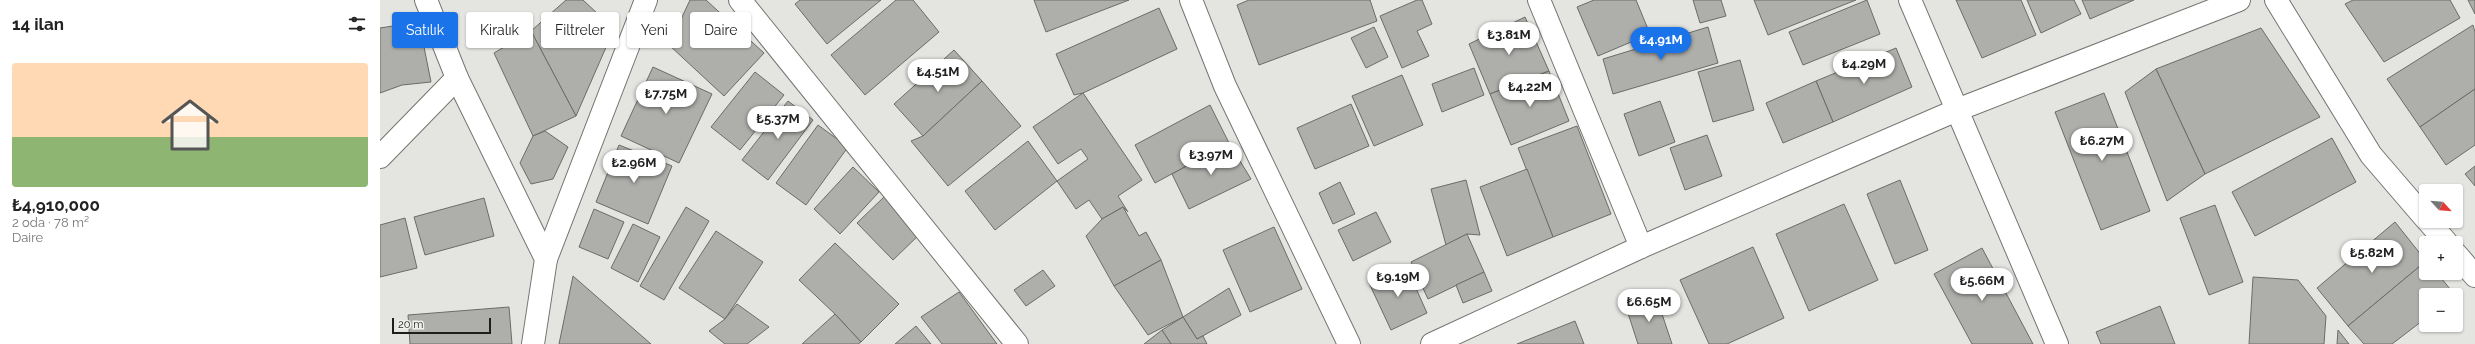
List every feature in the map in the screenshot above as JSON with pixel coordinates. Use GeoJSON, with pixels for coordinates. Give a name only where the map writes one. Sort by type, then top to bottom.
{"type":"FeatureCollection","features":[{"type":"Feature","properties":{"kind":"street"},"geometry":{"type":"LineString","coordinates":[[426,0],[457,78],[546,260]]}},
{"type":"Feature","properties":{"kind":"street"},"geometry":{"type":"LineString","coordinates":[[533,344],[546,260],[646,0]]}},
{"type":"Feature","properties":{"kind":"street"},"geometry":{"type":"LineString","coordinates":[[740,0],[1012,342]]}},
{"type":"Feature","properties":{"kind":"street"},"geometry":{"type":"LineString","coordinates":[[1191,0],[1225,86],[1349,344]]}},
{"type":"Feature","properties":{"kind":"street"},"geometry":{"type":"LineString","coordinates":[[1539,0],[1641,247]]}},
{"type":"Feature","properties":{"kind":"street"},"geometry":{"type":"LineString","coordinates":[[1910,0],[2056,344]]}},
{"type":"Feature","properties":{"kind":"street"},"geometry":{"type":"LineString","coordinates":[[1432,344],[1641,247],[1957,110],[2239,0]]}},
{"type":"Feature","properties":{"kind":"street"},"geometry":{"type":"LineString","coordinates":[[2276,0],[2371,155],[2419,211]]}},
{"type":"Feature","properties":{"kind":"street"},"geometry":{"type":"LineString","coordinates":[[380,157],[457,78]]}},
{"type":"Feature","properties":{"kind":"street"},"geometry":{"type":"LineString","coordinates":[[2434,228],[2441,236]]}},
{"type":"Feature","properties":{"kind":"street"},"geometry":{"type":"LineString","coordinates":[[2463,262],[2475,276]]}},
{"type":"Feature","properties":{"kind":"building"},"geometry":{"type":"Polygon","coordinates":[[[566,0],[583,0],[596,12],[552,12],[566,0]]]}},
{"type":"Feature","properties":{"kind":"building"},"geometry":{"type":"Polygon","coordinates":[[[690,0],[706,0],[719,12],[690,12],[690,48],[751,48],[751,41],[764,53],[724,96],[672,48],[682,48],[682,17],[690,0]]]}},
{"type":"Feature","properties":{"kind":"building"},"geometry":{"type":"Polygon","coordinates":[[[800,0],[881,0],[827,44],[795,4],[800,0]]]}},
{"type":"Feature","properties":{"kind":"building"},"geometry":{"type":"Polygon","coordinates":[[[896,0],[913,0],[939,32],[865,95],[831,55],[896,0]]]}},
{"type":"Feature","properties":{"kind":"building"},"geometry":{"type":"Polygon","coordinates":[[[1034,0],[1129,0],[1046,32],[1034,0]]]}},
{"type":"Feature","properties":{"kind":"building"},"geometry":{"type":"Polygon","coordinates":[[[1249,0],[1370,0],[1377,21],[1259,65],[1237,5],[1249,0]]]}},
{"type":"Feature","properties":{"kind":"building"},"geometry":{"type":"Polygon","coordinates":[[[1417,0],[1422,0],[1432,24],[1417,31],[1429,56],[1402,68],[1380,16],[1417,0]]]}},
{"type":"Feature","properties":{"kind":"building"},"geometry":{"type":"Polygon","coordinates":[[[1594,0],[1636,0],[1650,34],[1598,56],[1577,7],[1594,0]]]}},
{"type":"Feature","properties":{"kind":"building"},"geometry":{"type":"Polygon","coordinates":[[[1693,0],[1721,0],[1726,16],[1700,23],[1693,0]]]}},
{"type":"Feature","properties":{"kind":"building"},"geometry":{"type":"Polygon","coordinates":[[[1754,0],[1856,0],[1768,35],[1754,0]]]}},
{"type":"Feature","properties":{"kind":"building"},"geometry":{"type":"Polygon","coordinates":[[[1867,0],[1880,34],[1803,65],[1789,32],[1867,0]]]}},
{"type":"Feature","properties":{"kind":"building"},"geometry":{"type":"Polygon","coordinates":[[[1956,0],[2021,0],[2036,35],[1982,58],[1956,0]]]}},
{"type":"Feature","properties":{"kind":"building"},"geometry":{"type":"Polygon","coordinates":[[[2027,0],[2074,0],[2081,14],[2041,33],[2027,0]]]}},
{"type":"Feature","properties":{"kind":"building"},"geometry":{"type":"Polygon","coordinates":[[[2082,0],[2134,0],[2090,19],[2082,0]]]}},
{"type":"Feature","properties":{"kind":"building"},"geometry":{"type":"Polygon","coordinates":[[[2353,0],[2450,0],[2460,18],[2384,62],[2345,4],[2353,0]]]}},
{"type":"Feature","properties":{"kind":"building"},"geometry":{"type":"Polygon","coordinates":[[[2468,0],[2475,0],[2475,14],[2468,0]]]}},
{"type":"Feature","properties":{"kind":"building"},"geometry":{"type":"Polygon","coordinates":[[[1159,8],[1177,49],[1083,93],[1074,95],[1056,54],[1159,8]]]}},
{"type":"Feature","properties":{"kind":"building"},"geometry":{"type":"Polygon","coordinates":[[[1525,17],[1549,71],[1490,94],[1469,44],[1525,17]]]}},
{"type":"Feature","properties":{"kind":"building"},"geometry":{"type":"Polygon","coordinates":[[[541,22],[541,48],[606,48],[576,116],[533,35],[533,29],[541,22]]]}},
{"type":"Feature","properties":{"kind":"building"},"geometry":{"type":"Polygon","coordinates":[[[2473,25],[2475,32],[2475,89],[2420,127],[2387,79],[2473,25]]]}},
{"type":"Feature","properties":{"kind":"building"},"geometry":{"type":"Polygon","coordinates":[[[392,26],[392,48],[424,48],[431,82],[402,85],[380,93],[380,28],[392,26]]]}},
{"type":"Feature","properties":{"kind":"building"},"geometry":{"type":"Polygon","coordinates":[[[1374,27],[1388,57],[1366,68],[1351,38],[1374,27]]]}},
{"type":"Feature","properties":{"kind":"building"},"geometry":{"type":"Polygon","coordinates":[[[1708,27],[1718,63],[1613,94],[1603,59],[1708,27]]]}},
{"type":"Feature","properties":{"kind":"building"},"geometry":{"type":"Polygon","coordinates":[[[2261,28],[2320,117],[2205,174],[2156,69],[2261,28]]]}},
{"type":"Feature","properties":{"kind":"building"},"geometry":{"type":"Polygon","coordinates":[[[533,35],[576,116],[533,136],[494,53],[502,48],[533,48],[533,35]]]}},
{"type":"Feature","properties":{"kind":"building"},"geometry":{"type":"Polygon","coordinates":[[[1896,48],[1912,87],[1833,122],[1816,81],[1896,48]]]}},
{"type":"Feature","properties":{"kind":"building"},"geometry":{"type":"Polygon","coordinates":[[[954,50],[982,81],[923,136],[894,104],[954,50]]]}},
{"type":"Feature","properties":{"kind":"building"},"geometry":{"type":"Polygon","coordinates":[[[1740,60],[1754,110],[1713,122],[1698,72],[1740,60]]]}},
{"type":"Feature","properties":{"kind":"building"},"geometry":{"type":"Polygon","coordinates":[[[653,67],[712,94],[679,163],[621,136],[653,67]]]}},
{"type":"Feature","properties":{"kind":"building"},"geometry":{"type":"Polygon","coordinates":[[[1474,68],[1484,95],[1442,112],[1432,84],[1474,68]]]}},
{"type":"Feature","properties":{"kind":"building"},"geometry":{"type":"Polygon","coordinates":[[[2156,69],[2205,174],[2167,201],[2125,92],[2156,69]]]}},
{"type":"Feature","properties":{"kind":"building"},"geometry":{"type":"Polygon","coordinates":[[[1549,71],[1569,121],[1511,145],[1490,94],[1549,71]]]}},
{"type":"Feature","properties":{"kind":"building"},"geometry":{"type":"Polygon","coordinates":[[[755,72],[784,95],[740,150],[711,127],[755,72]]]}},
{"type":"Feature","properties":{"kind":"building"},"geometry":{"type":"Polygon","coordinates":[[[1402,75],[1423,125],[1374,146],[1352,96],[1402,75]]]}},
{"type":"Feature","properties":{"kind":"building"},"geometry":{"type":"Polygon","coordinates":[[[982,81],[1021,126],[948,186],[911,141],[923,136],[982,81]]]}},
{"type":"Feature","properties":{"kind":"building"},"geometry":{"type":"Polygon","coordinates":[[[1816,81],[1833,122],[1783,143],[1766,103],[1816,81]]]}},
{"type":"Feature","properties":{"kind":"building"},"geometry":{"type":"Polygon","coordinates":[[[2475,89],[2475,145],[2446,165],[2420,127],[2475,89]]]}},
{"type":"Feature","properties":{"kind":"building"},"geometry":{"type":"Polygon","coordinates":[[[1083,93],[1142,180],[1118,196],[1128,212],[1123,207],[1102,219],[1089,200],[1076,209],[1057,181],[1088,159],[1081,149],[1058,164],[1033,127],[1083,93]]]}},
{"type":"Feature","properties":{"kind":"building"},"geometry":{"type":"Polygon","coordinates":[[[2104,93],[2150,211],[2101,230],[2055,112],[2104,93]]]}},
{"type":"Feature","properties":{"kind":"building"},"geometry":{"type":"Polygon","coordinates":[[[788,101],[813,120],[768,180],[742,160],[788,101]]]}},
{"type":"Feature","properties":{"kind":"building"},"geometry":{"type":"Polygon","coordinates":[[[1660,101],[1675,142],[1639,156],[1624,114],[1660,101]]]}},
{"type":"Feature","properties":{"kind":"building"},"geometry":{"type":"Polygon","coordinates":[[[1351,104],[1369,146],[1315,169],[1297,128],[1351,104]]]}},
{"type":"Feature","properties":{"kind":"building"},"geometry":{"type":"Polygon","coordinates":[[[1210,105],[1229,143],[1155,183],[1135,145],[1210,105]]]}},
{"type":"Feature","properties":{"kind":"building"},"geometry":{"type":"Polygon","coordinates":[[[818,125],[848,147],[806,205],[776,183],[818,125]]]}},
{"type":"Feature","properties":{"kind":"building"},"geometry":{"type":"Polygon","coordinates":[[[1577,126],[1611,214],[1553,237],[1518,148],[1577,126]]]}},
{"type":"Feature","properties":{"kind":"building"},"geometry":{"type":"Polygon","coordinates":[[[545,131],[568,147],[553,179],[531,184],[520,163],[533,136],[545,131]]]}},
{"type":"Feature","properties":{"kind":"building"},"geometry":{"type":"Polygon","coordinates":[[[1707,135],[1722,176],[1685,190],[1670,148],[1707,135]]]}},
{"type":"Feature","properties":{"kind":"building"},"geometry":{"type":"Polygon","coordinates":[[[2332,138],[2356,182],[2255,236],[2232,192],[2332,138]]]}},
{"type":"Feature","properties":{"kind":"building"},"geometry":{"type":"Polygon","coordinates":[[[1028,141],[1057,181],[995,230],[965,191],[1028,141]]]}},
{"type":"Feature","properties":{"kind":"building"},"geometry":{"type":"Polygon","coordinates":[[[1229,143],[1251,179],[1189,209],[1172,174],[1229,143]]]}},
{"type":"Feature","properties":{"kind":"building"},"geometry":{"type":"Polygon","coordinates":[[[619,145],[672,166],[648,224],[596,202],[619,145]]]}},
{"type":"Feature","properties":{"kind":"building"},"geometry":{"type":"Polygon","coordinates":[[[2475,166],[2475,186],[2465,174],[2475,166]]]}},
{"type":"Feature","properties":{"kind":"building"},"geometry":{"type":"Polygon","coordinates":[[[853,167],[879,192],[840,234],[814,209],[853,167]]]}},
{"type":"Feature","properties":{"kind":"building"},"geometry":{"type":"Polygon","coordinates":[[[1527,169],[1553,237],[1507,256],[1480,187],[1527,169]]]}},
{"type":"Feature","properties":{"kind":"building"},"geometry":{"type":"Polygon","coordinates":[[[1466,180],[1480,235],[1467,234],[1446,245],[1431,189],[1466,180]]]}},
{"type":"Feature","properties":{"kind":"building"},"geometry":{"type":"Polygon","coordinates":[[[1900,180],[1928,250],[1895,264],[1867,194],[1900,180]]]}},
{"type":"Feature","properties":{"kind":"building"},"geometry":{"type":"Polygon","coordinates":[[[1340,182],[1355,214],[1333,224],[1319,193],[1340,182]]]}},
{"type":"Feature","properties":{"kind":"building"},"geometry":{"type":"Polygon","coordinates":[[[884,197],[920,234],[893,260],[857,223],[884,197]]]}},
{"type":"Feature","properties":{"kind":"building"},"geometry":{"type":"Polygon","coordinates":[[[484,198],[494,236],[425,255],[414,217],[484,198]]]}},
{"type":"Feature","properties":{"kind":"building"},"geometry":{"type":"Polygon","coordinates":[[[1844,204],[1878,280],[1809,311],[1776,234],[1844,204]]]}},
{"type":"Feature","properties":{"kind":"building"},"geometry":{"type":"Polygon","coordinates":[[[2215,205],[2243,282],[2209,295],[2180,218],[2215,205]]]}},
{"type":"Feature","properties":{"kind":"building"},"geometry":{"type":"Polygon","coordinates":[[[686,207],[709,221],[664,300],[640,286],[686,207]]]}},
{"type":"Feature","properties":{"kind":"building"},"geometry":{"type":"Polygon","coordinates":[[[1123,207],[1139,236],[1146,232],[1161,260],[1114,286],[1086,236],[1102,219],[1123,207]]]}},
{"type":"Feature","properties":{"kind":"building"},"geometry":{"type":"Polygon","coordinates":[[[594,209],[624,222],[608,259],[579,247],[594,209]]]}},
{"type":"Feature","properties":{"kind":"building"},"geometry":{"type":"Polygon","coordinates":[[[1376,212],[1391,242],[1353,261],[1338,230],[1376,212]]]}},
{"type":"Feature","properties":{"kind":"building"},"geometry":{"type":"Polygon","coordinates":[[[405,218],[417,268],[380,277],[380,225],[405,218]]]}},
{"type":"Feature","properties":{"kind":"building"},"geometry":{"type":"Polygon","coordinates":[[[2395,222],[2419,252],[2419,267],[2348,326],[2317,288],[2395,222]]]}},
{"type":"Feature","properties":{"kind":"building"},"geometry":{"type":"Polygon","coordinates":[[[633,224],[660,237],[638,282],[611,268],[633,224]]]}},
{"type":"Feature","properties":{"kind":"building"},"geometry":{"type":"Polygon","coordinates":[[[1274,227],[1302,289],[1250,312],[1223,250],[1274,227]]]}},
{"type":"Feature","properties":{"kind":"building"},"geometry":{"type":"Polygon","coordinates":[[[716,231],[763,262],[725,319],[679,288],[716,231]]]}},
{"type":"Feature","properties":{"kind":"building"},"geometry":{"type":"Polygon","coordinates":[[[1467,234],[1484,272],[1428,299],[1411,262],[1467,234]]]}},
{"type":"Feature","properties":{"kind":"building"},"geometry":{"type":"Polygon","coordinates":[[[835,243],[899,304],[861,342],[835,314],[799,280],[835,243]]]}},
{"type":"Feature","properties":{"kind":"building"},"geometry":{"type":"Polygon","coordinates":[[[1753,247],[1784,318],[1727,344],[1709,344],[1680,280],[1753,247]]]}},
{"type":"Feature","properties":{"kind":"building"},"geometry":{"type":"Polygon","coordinates":[[[1982,248],[2033,344],[1972,344],[1934,274],[1982,248]]]}},
{"type":"Feature","properties":{"kind":"building"},"geometry":{"type":"Polygon","coordinates":[[[1161,260],[1183,317],[1148,335],[1114,286],[1161,260]]]}},
{"type":"Feature","properties":{"kind":"building"},"geometry":{"type":"Polygon","coordinates":[[[1406,266],[1427,313],[1391,330],[1369,283],[1406,266]]]}},
{"type":"Feature","properties":{"kind":"building"},"geometry":{"type":"Polygon","coordinates":[[[2419,267],[2419,280],[2443,280],[2449,288],[2419,288],[2419,323],[2392,344],[2364,344],[2348,326],[2419,267]]]}},
{"type":"Feature","properties":{"kind":"building"},"geometry":{"type":"Polygon","coordinates":[[[1043,270],[1055,286],[1026,306],[1014,290],[1043,270]]]}},
{"type":"Feature","properties":{"kind":"building"},"geometry":{"type":"Polygon","coordinates":[[[1484,272],[1492,291],[1463,303],[1456,285],[1484,272]]]}},
{"type":"Feature","properties":{"kind":"building"},"geometry":{"type":"Polygon","coordinates":[[[573,276],[651,344],[559,344],[573,276]]]}},
{"type":"Feature","properties":{"kind":"building"},"geometry":{"type":"Polygon","coordinates":[[[2253,277],[2298,280],[2326,316],[2324,344],[2249,344],[2253,277]]]}},
{"type":"Feature","properties":{"kind":"building"},"geometry":{"type":"Polygon","coordinates":[[[1229,288],[1241,315],[1197,339],[1183,317],[1229,288]]]}},
{"type":"Feature","properties":{"kind":"building"},"geometry":{"type":"Polygon","coordinates":[[[959,292],[997,344],[942,344],[921,317],[959,292]]]}},
{"type":"Feature","properties":{"kind":"building"},"geometry":{"type":"Polygon","coordinates":[[[1656,296],[1672,344],[1638,344],[1626,307],[1656,296]]]}},
{"type":"Feature","properties":{"kind":"building"},"geometry":{"type":"Polygon","coordinates":[[[737,304],[769,327],[747,344],[725,344],[709,331],[725,319],[737,304]]]}},
{"type":"Feature","properties":{"kind":"building"},"geometry":{"type":"Polygon","coordinates":[[[2160,306],[2175,344],[2101,344],[2096,332],[2160,306]]]}},
{"type":"Feature","properties":{"kind":"building"},"geometry":{"type":"Polygon","coordinates":[[[509,307],[512,344],[410,344],[408,315],[509,307]]]}},
{"type":"Feature","properties":{"kind":"building"},"geometry":{"type":"Polygon","coordinates":[[[835,314],[861,342],[858,344],[802,344],[835,314]]]}},
{"type":"Feature","properties":{"kind":"building"},"geometry":{"type":"Polygon","coordinates":[[[1183,317],[1197,339],[1203,336],[1207,344],[1171,344],[1162,330],[1183,317]]]}},
{"type":"Feature","properties":{"kind":"building"},"geometry":{"type":"Polygon","coordinates":[[[1575,321],[1584,344],[1517,344],[1575,321]]]}},
{"type":"Feature","properties":{"kind":"building"},"geometry":{"type":"Polygon","coordinates":[[[916,326],[931,344],[895,344],[916,326]]]}},
{"type":"Feature","properties":{"kind":"building"},"geometry":{"type":"Polygon","coordinates":[[[1162,330],[1171,344],[1144,344],[1162,330]]]}},
{"type":"Feature","properties":{"kind":"building"},"geometry":{"type":"Polygon","coordinates":[[[2338,330],[2349,344],[2337,344],[2338,330]]]}}]}
